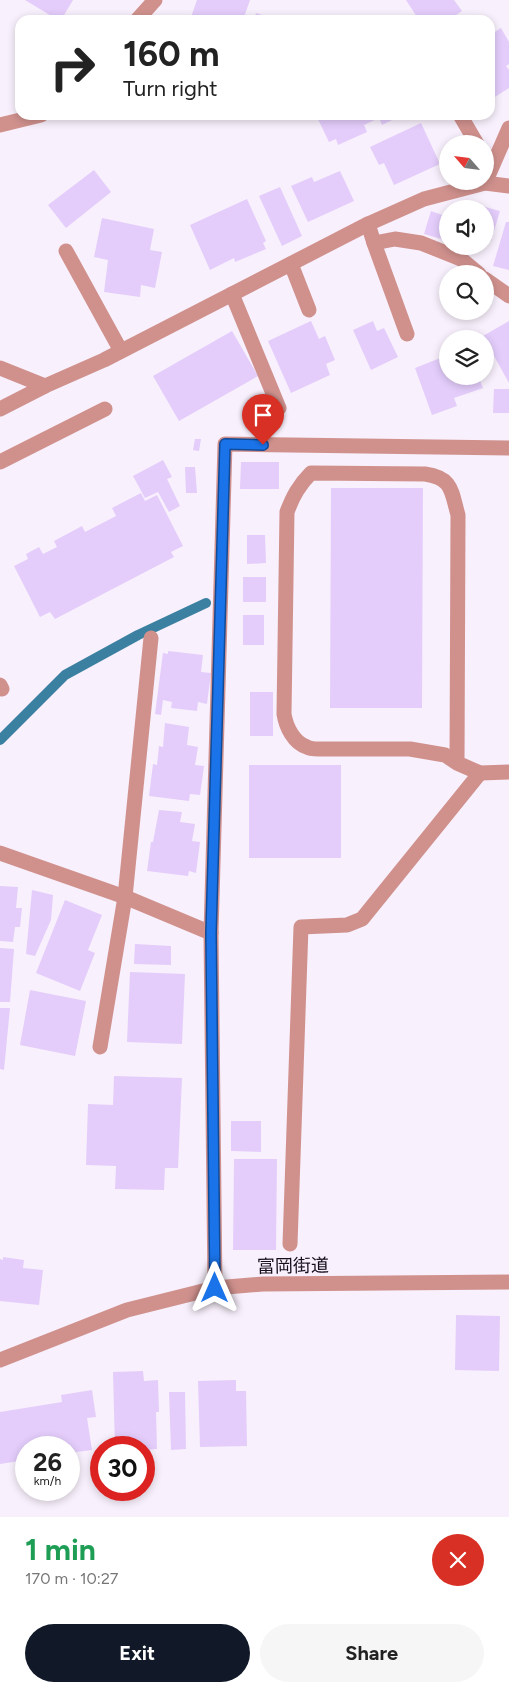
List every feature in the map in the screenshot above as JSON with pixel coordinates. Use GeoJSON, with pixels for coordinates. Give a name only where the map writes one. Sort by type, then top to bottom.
{"type":"FeatureCollection","features":[{"type":"Feature","properties":{"kind":"street"},"geometry":{"type":"LineString","coordinates":[[141,15],[154,0]]}},
{"type":"Feature","properties":{"kind":"street"},"geometry":{"type":"LineString","coordinates":[[0,125],[21,120]]}},
{"type":"Feature","properties":{"kind":"street"},"geometry":{"type":"LineString","coordinates":[[463,120],[472,135]]}},
{"type":"Feature","properties":{"kind":"street"},"geometry":{"type":"LineString","coordinates":[[494,151],[509,128]]}},
{"type":"Feature","properties":{"kind":"street"},"geometry":{"type":"LineString","coordinates":[[494,184],[509,186]]}},
{"type":"Feature","properties":{"kind":"street"},"geometry":{"type":"LineString","coordinates":[[0,409],[121,351],[368,224],[424,199],[458,190]]}},
{"type":"Feature","properties":{"kind":"street"},"geometry":{"type":"LineString","coordinates":[[368,224],[407,334]]}},
{"type":"Feature","properties":{"kind":"street"},"geometry":{"type":"LineString","coordinates":[[374,243],[395,239],[421,243],[461,259],[468,265]]}},
{"type":"Feature","properties":{"kind":"street"},"geometry":{"type":"LineString","coordinates":[[66,251],[121,351]]}},
{"type":"Feature","properties":{"kind":"street"},"geometry":{"type":"LineString","coordinates":[[291,264],[309,310]]}},
{"type":"Feature","properties":{"kind":"street"},"geometry":{"type":"LineString","coordinates":[[494,285],[509,296]]}},
{"type":"Feature","properties":{"kind":"street"},"geometry":{"type":"LineString","coordinates":[[232,294],[279,408]]}},
{"type":"Feature","properties":{"kind":"street"},"geometry":{"type":"LineString","coordinates":[[0,368],[45,386]]}},
{"type":"Feature","properties":{"kind":"street"},"geometry":{"type":"LineString","coordinates":[[0,462],[105,409]]}},
{"type":"Feature","properties":{"kind":"street"},"geometry":{"type":"LineString","coordinates":[[215,1288],[211,933],[225,444],[509,448]]}},
{"type":"Feature","properties":{"kind":"street"},"geometry":{"type":"LineString","coordinates":[[457,763],[458,515],[449,486],[440,476],[425,474],[310,473],[300,484],[293,496],[288,512],[284,714],[286,725],[295,738],[306,747],[319,749],[410,750],[445,755],[457,763],[480,773],[509,772]]}},
{"type":"Feature","properties":{"kind":"street"},"geometry":{"type":"LineString","coordinates":[[100,1047],[125,897],[151,638]]}},
{"type":"Feature","properties":{"kind":"street"},"geometry":{"type":"LineString","coordinates":[[290,1244],[301,927],[347,925],[362,918],[480,773]]}},
{"type":"Feature","properties":{"kind":"street"},"geometry":{"type":"LineString","coordinates":[[0,853],[125,897],[211,933]]}},
{"type":"Feature","properties":{"kind":"street","name":"富岡街道"},"geometry":{"type":"LineString","coordinates":[[0,1360],[127,1310],[215,1288],[263,1284],[509,1282]]}},
{"type":"Feature","properties":{"kind":"building"},"geometry":{"type":"Polygon","coordinates":[[[25,0],[73,0],[64,15],[50,15],[25,0]]]}},
{"type":"Feature","properties":{"kind":"building"},"geometry":{"type":"Polygon","coordinates":[[[197,0],[250,0],[245,15],[192,15],[197,0]]]}},
{"type":"Feature","properties":{"kind":"building"},"geometry":{"type":"Polygon","coordinates":[[[406,0],[454,0],[462,11],[456,15],[416,15],[406,0]]]}},
{"type":"Feature","properties":{"kind":"building"},"geometry":{"type":"Polygon","coordinates":[[[501,28],[509,42],[509,64],[506,66],[509,70],[509,88],[495,97],[495,32],[501,28]]]}},
{"type":"Feature","properties":{"kind":"building"},"geometry":{"type":"Polygon","coordinates":[[[318,120],[375,120],[364,125],[367,132],[338,145],[336,139],[329,142],[318,120]]]}},
{"type":"Feature","properties":{"kind":"building"},"geometry":{"type":"Polygon","coordinates":[[[380,120],[392,120],[382,125],[380,120]]]}},
{"type":"Feature","properties":{"kind":"building"},"geometry":{"type":"Polygon","coordinates":[[[421,123],[439,164],[394,185],[384,163],[379,165],[370,147],[421,123]]]}},
{"type":"Feature","properties":{"kind":"building"},"geometry":{"type":"Polygon","coordinates":[[[94,170],[111,192],[66,228],[48,205],[94,170]]]}},
{"type":"Feature","properties":{"kind":"building"},"geometry":{"type":"Polygon","coordinates":[[[340,171],[354,201],[308,222],[291,186],[312,177],[314,182],[340,171]]]}},
{"type":"Feature","properties":{"kind":"building"},"geometry":{"type":"Polygon","coordinates":[[[280,187],[302,236],[282,246],[259,196],[280,187]]]}},
{"type":"Feature","properties":{"kind":"building"},"geometry":{"type":"Polygon","coordinates":[[[247,199],[266,241],[263,243],[266,249],[235,262],[234,258],[210,270],[190,225],[247,199]]]}},
{"type":"Feature","properties":{"kind":"building"},"geometry":{"type":"Polygon","coordinates":[[[494,209],[500,211],[494,231],[494,209]]]}},
{"type":"Feature","properties":{"kind":"building"},"geometry":{"type":"Polygon","coordinates":[[[431,211],[439,214],[439,238],[424,234],[431,211]]]}},
{"type":"Feature","properties":{"kind":"building"},"geometry":{"type":"Polygon","coordinates":[[[102,218],[154,229],[150,250],[162,252],[155,288],[141,285],[140,297],[104,292],[108,260],[94,257],[102,218]]]}},
{"type":"Feature","properties":{"kind":"building"},"geometry":{"type":"Polygon","coordinates":[[[506,222],[509,222],[509,270],[493,265],[506,222]]]}},
{"type":"Feature","properties":{"kind":"building"},"geometry":{"type":"Polygon","coordinates":[[[311,321],[319,339],[325,336],[335,360],[326,364],[330,375],[291,393],[268,341],[311,321]]]}},
{"type":"Feature","properties":{"kind":"building"},"geometry":{"type":"Polygon","coordinates":[[[373,321],[377,331],[384,328],[398,357],[371,370],[353,330],[373,321]]]}},
{"type":"Feature","properties":{"kind":"building"},"geometry":{"type":"Polygon","coordinates":[[[509,321],[509,383],[494,356],[493,330],[509,321]]]}},
{"type":"Feature","properties":{"kind":"building"},"geometry":{"type":"Polygon","coordinates":[[[232,331],[258,376],[179,421],[153,376],[232,331]]]}},
{"type":"Feature","properties":{"kind":"building"},"geometry":{"type":"Polygon","coordinates":[[[439,359],[439,385],[482,385],[483,388],[454,398],[457,406],[432,415],[415,368],[439,359]]]}},
{"type":"Feature","properties":{"kind":"building"},"geometry":{"type":"Polygon","coordinates":[[[494,389],[509,389],[509,413],[493,413],[494,389]]]}},
{"type":"Feature","properties":{"kind":"building"},"geometry":{"type":"Polygon","coordinates":[[[265,393],[269,401],[256,409],[252,400],[265,393]]]}},
{"type":"Feature","properties":{"kind":"building"},"geometry":{"type":"Polygon","coordinates":[[[195,439],[201,439],[199,451],[193,450],[195,439]]]}},
{"type":"Feature","properties":{"kind":"building"},"geometry":{"type":"Polygon","coordinates":[[[163,460],[172,477],[167,479],[180,506],[169,512],[158,492],[145,498],[133,476],[163,460]]]}},
{"type":"Feature","properties":{"kind":"building"},"geometry":{"type":"Polygon","coordinates":[[[241,462],[279,462],[279,489],[240,489],[241,462]]]}},
{"type":"Feature","properties":{"kind":"building"},"geometry":{"type":"Polygon","coordinates":[[[185,467],[195,467],[197,493],[186,493],[185,467]]]}},
{"type":"Feature","properties":{"kind":"building"},"geometry":{"type":"Polygon","coordinates":[[[331,488],[423,488],[422,708],[330,708],[331,488]]]}},
{"type":"Feature","properties":{"kind":"building"},"geometry":{"type":"Polygon","coordinates":[[[141,493],[145,501],[157,495],[183,546],[171,552],[174,557],[55,619],[50,612],[40,617],[14,566],[28,559],[26,554],[39,547],[43,554],[57,547],[54,541],[82,526],[85,532],[116,516],[112,508],[141,493]]]}},
{"type":"Feature","properties":{"kind":"building"},"geometry":{"type":"Polygon","coordinates":[[[247,535],[265,535],[266,563],[247,564],[247,535]]]}},
{"type":"Feature","properties":{"kind":"building"},"geometry":{"type":"Polygon","coordinates":[[[243,577],[266,577],[266,602],[243,602],[243,577]]]}},
{"type":"Feature","properties":{"kind":"building"},"geometry":{"type":"Polygon","coordinates":[[[243,615],[264,615],[264,645],[243,645],[243,615]]]}},
{"type":"Feature","properties":{"kind":"building"},"geometry":{"type":"Polygon","coordinates":[[[168,651],[203,655],[201,672],[211,673],[207,704],[198,702],[197,711],[171,708],[172,702],[163,700],[161,715],[155,714],[163,653],[168,654],[168,651]]]}},
{"type":"Feature","properties":{"kind":"building"},"geometry":{"type":"Polygon","coordinates":[[[250,692],[273,692],[273,736],[250,736],[250,692]]]}},
{"type":"Feature","properties":{"kind":"building"},"geometry":{"type":"Polygon","coordinates":[[[165,723],[189,727],[187,745],[198,747],[195,765],[204,766],[200,795],[190,794],[189,801],[149,796],[153,764],[157,765],[159,746],[163,747],[165,723]]]}},
{"type":"Feature","properties":{"kind":"building"},"geometry":{"type":"Polygon","coordinates":[[[249,765],[341,765],[341,858],[249,858],[249,765]]]}},
{"type":"Feature","properties":{"kind":"building"},"geometry":{"type":"Polygon","coordinates":[[[159,810],[182,812],[180,822],[195,824],[192,841],[200,842],[196,873],[189,871],[188,876],[147,871],[151,842],[153,842],[159,810]]]}},
{"type":"Feature","properties":{"kind":"building"},"geometry":{"type":"Polygon","coordinates":[[[0,886],[18,887],[16,908],[22,908],[20,927],[15,927],[13,942],[0,941],[0,886]]]}},
{"type":"Feature","properties":{"kind":"building"},"geometry":{"type":"Polygon","coordinates":[[[32,890],[53,895],[51,920],[35,956],[26,954],[32,890]]]}},
{"type":"Feature","properties":{"kind":"building"},"geometry":{"type":"Polygon","coordinates":[[[65,900],[102,915],[88,950],[95,953],[80,991],[36,973],[65,900]]]}},
{"type":"Feature","properties":{"kind":"building"},"geometry":{"type":"Polygon","coordinates":[[[135,944],[171,946],[171,965],[134,964],[135,944]]]}},
{"type":"Feature","properties":{"kind":"building"},"geometry":{"type":"Polygon","coordinates":[[[0,948],[14,949],[10,1002],[0,1002],[0,948]]]}},
{"type":"Feature","properties":{"kind":"building"},"geometry":{"type":"Polygon","coordinates":[[[130,972],[185,974],[182,1044],[127,1042],[130,972]]]}},
{"type":"Feature","properties":{"kind":"building"},"geometry":{"type":"Polygon","coordinates":[[[30,990],[86,1001],[75,1056],[20,1045],[30,990]]]}},
{"type":"Feature","properties":{"kind":"building"},"geometry":{"type":"Polygon","coordinates":[[[0,1008],[10,1008],[4,1070],[0,1069],[0,1008]]]}},
{"type":"Feature","properties":{"kind":"building"},"geometry":{"type":"Polygon","coordinates":[[[114,1076],[182,1078],[178,1168],[165,1168],[164,1190],[115,1189],[116,1166],[86,1165],[88,1104],[113,1105],[114,1076]]]}},
{"type":"Feature","properties":{"kind":"building"},"geometry":{"type":"Polygon","coordinates":[[[231,1121],[261,1121],[261,1152],[231,1151],[231,1121]]]}},
{"type":"Feature","properties":{"kind":"building"},"geometry":{"type":"Polygon","coordinates":[[[234,1159],[277,1159],[276,1250],[233,1250],[234,1159]]]}},
{"type":"Feature","properties":{"kind":"building"},"geometry":{"type":"Polygon","coordinates":[[[3,1257],[24,1260],[23,1268],[43,1270],[39,1305],[0,1301],[0,1259],[3,1260],[3,1257]]]}},
{"type":"Feature","properties":{"kind":"building"},"geometry":{"type":"Polygon","coordinates":[[[456,1315],[500,1316],[499,1371],[455,1370],[456,1315]]]}},
{"type":"Feature","properties":{"kind":"building"},"geometry":{"type":"Polygon","coordinates":[[[143,1371],[144,1381],[158,1380],[159,1412],[156,1412],[157,1449],[155,1449],[155,1436],[115,1436],[113,1372],[143,1371]]]}},
{"type":"Feature","properties":{"kind":"building"},"geometry":{"type":"Polygon","coordinates":[[[236,1380],[236,1391],[246,1391],[247,1446],[200,1447],[198,1381],[236,1380]]]}},
{"type":"Feature","properties":{"kind":"building"},"geometry":{"type":"Polygon","coordinates":[[[92,1390],[96,1417],[87,1418],[90,1450],[80,1452],[80,1436],[15,1436],[15,1462],[0,1464],[0,1412],[62,1402],[61,1395],[92,1390]]]}},
{"type":"Feature","properties":{"kind":"building"},"geometry":{"type":"Polygon","coordinates":[[[169,1392],[185,1392],[186,1449],[171,1450],[169,1392]]]}},
{"type":"Feature","properties":{"kind":"waterway"},"geometry":{"type":"LineString","coordinates":[[0,740],[65,675],[138,635],[206,603]]}},
{"type":"Feature","properties":{"kind":"route"},"geometry":{"type":"LineString","coordinates":[[215,1288],[211,933],[225,444],[263,445]]}}]}
